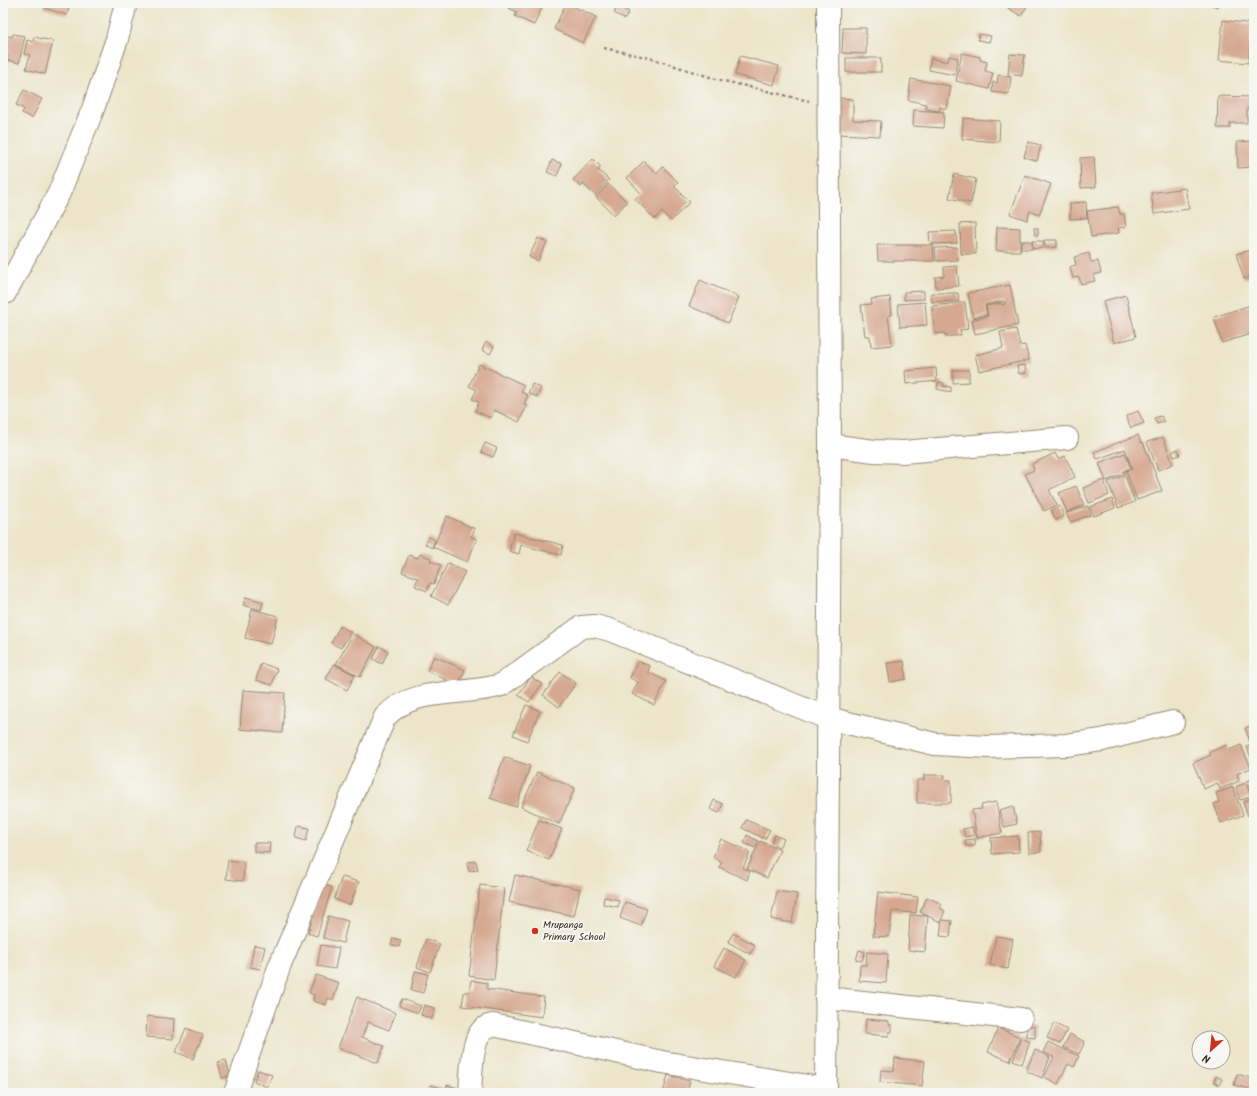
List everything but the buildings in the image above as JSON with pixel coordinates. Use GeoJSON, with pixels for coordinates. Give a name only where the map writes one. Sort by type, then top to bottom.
{"type":"FeatureCollection","features":[{"type":"Feature","properties":{"kind":"street"},"geometry":{"type":"LineString","coordinates":[[5,293],[59,193],[96,102],[117,39],[126,3]]}},
{"type":"Feature","properties":{"kind":"street"},"geometry":{"type":"LineString","coordinates":[[470,1093],[475,1041],[484,1028],[493,1025],[662,1062],[826,1091],[827,718],[830,445],[828,3]]}},
{"type":"Feature","properties":{"kind":"street"},"geometry":{"type":"LineString","coordinates":[[830,445],[874,451],[903,452],[1068,438]]}},
{"type":"Feature","properties":{"kind":"street"},"geometry":{"type":"LineString","coordinates":[[235,1093],[283,958],[385,717],[394,707],[407,701],[438,694],[487,690],[501,685],[581,627],[595,626],[610,630],[827,718],[935,744],[988,747],[1066,745],[1102,740],[1172,722]]}},
{"type":"Feature","properties":{"kind":"street"},"geometry":{"type":"LineString","coordinates":[[826,998],[1021,1019]]}},
{"type":"Feature","properties":{"kind":"path"},"geometry":{"type":"LineString","coordinates":[[604,48],[650,58],[716,78],[829,106]]}},
{"type":"Feature","properties":{"kind":"place","name":"Mrupanga Primary School"},"geometry":{"type":"Point","coordinates":[535,931]}}]}
